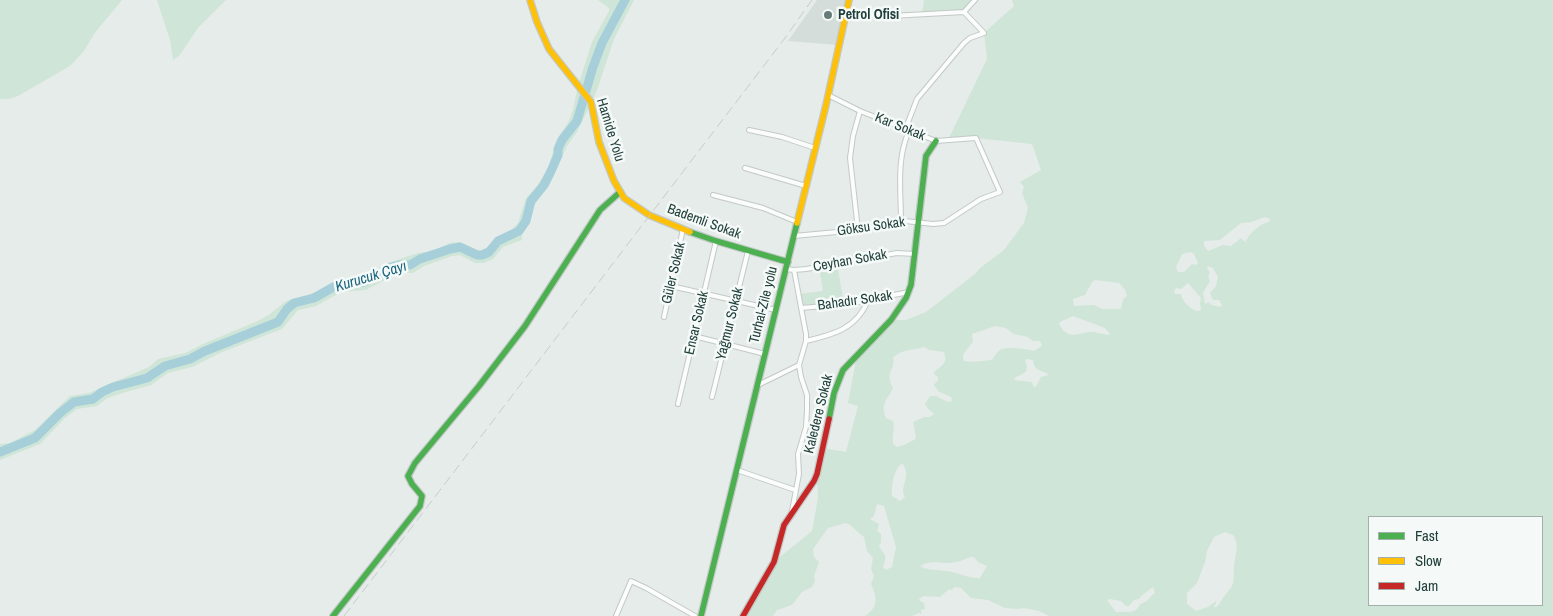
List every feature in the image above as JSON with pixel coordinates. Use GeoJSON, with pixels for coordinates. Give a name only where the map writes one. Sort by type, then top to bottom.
{"type":"FeatureCollection","features":[{"type":"Feature","properties":{"kind":"street","name":"Hamide Yolu"},"geometry":{"type":"LineString","coordinates":[[530,0],[549,49],[588,98],[592,106],[599,142],[620,192]]}},
{"type":"Feature","properties":{"kind":"street","name":"Turhal-Zile yolu"},"geometry":{"type":"LineString","coordinates":[[701,616],[828,95],[849,0]]}},
{"type":"Feature","properties":{"kind":"street"},"geometry":{"type":"LineString","coordinates":[[847,12],[891,16],[964,12],[975,0]]}},
{"type":"Feature","properties":{"kind":"street"},"geometry":{"type":"LineString","coordinates":[[901,222],[900,170],[902,152],[917,99],[964,43],[970,38],[984,33],[964,12]]}},
{"type":"Feature","properties":{"kind":"street","name":"Kar Sokak"},"geometry":{"type":"LineString","coordinates":[[828,95],[860,111],[936,141],[976,138],[1000,192]]}},
{"type":"Feature","properties":{"kind":"street"},"geometry":{"type":"LineString","coordinates":[[858,230],[850,158],[853,136],[860,111]]}},
{"type":"Feature","properties":{"kind":"street"},"geometry":{"type":"LineString","coordinates":[[749,130],[782,137],[815,148]]}},
{"type":"Feature","properties":{"kind":"street","name":"Kaledere Sokak"},"geometry":{"type":"LineString","coordinates":[[743,616],[773,564],[782,533],[792,512],[810,490],[817,474],[834,393],[844,370],[891,320],[909,292],[926,156],[936,141]]}},
{"type":"Feature","properties":{"kind":"street"},"geometry":{"type":"LineString","coordinates":[[745,168],[806,186]]}},
{"type":"Feature","properties":{"kind":"street"},"geometry":{"type":"LineString","coordinates":[[333,616],[420,506],[423,496],[410,483],[408,476],[415,463],[479,386],[525,326],[600,210],[620,192]]}},
{"type":"Feature","properties":{"kind":"street","name":"Bademli Sokak"},"geometry":{"type":"LineString","coordinates":[[620,192],[630,203],[646,214],[716,241],[748,250],[787,265]]}},
{"type":"Feature","properties":{"kind":"street","name":"Göksu Sokak"},"geometry":{"type":"LineString","coordinates":[[794,236],[858,230],[901,222],[944,223],[975,203],[1000,192]]}},
{"type":"Feature","properties":{"kind":"street"},"geometry":{"type":"LineString","coordinates":[[713,195],[763,208],[797,222]]}},
{"type":"Feature","properties":{"kind":"street","name":"Güler Sokak"},"geometry":{"type":"LineString","coordinates":[[664,317],[684,229]]}},
{"type":"Feature","properties":{"kind":"street","name":"Ensar Sokak"},"geometry":{"type":"LineString","coordinates":[[678,404],[716,241]]}},
{"type":"Feature","properties":{"kind":"street","name":"Yağmur Sokak"},"geometry":{"type":"LineString","coordinates":[[712,397],[748,250]]}},
{"type":"Feature","properties":{"kind":"street","name":"Ceyhan Sokak"},"geometry":{"type":"LineString","coordinates":[[787,265],[794,270],[897,253],[914,254]]}},
{"type":"Feature","properties":{"kind":"street"},"geometry":{"type":"LineString","coordinates":[[792,512],[799,469],[798,454],[806,426],[807,410],[807,395],[801,378],[799,364],[806,341],[794,270]]}},
{"type":"Feature","properties":{"kind":"street"},"geometry":{"type":"LineString","coordinates":[[671,286],[776,310]]}},
{"type":"Feature","properties":{"kind":"street","name":"Bahadır Sokak"},"geometry":{"type":"LineString","coordinates":[[801,308],[868,300],[909,292]]}},
{"type":"Feature","properties":{"kind":"street"},"geometry":{"type":"LineString","coordinates":[[806,341],[829,336],[848,327],[860,315],[868,300]]}},
{"type":"Feature","properties":{"kind":"street"},"geometry":{"type":"LineString","coordinates":[[694,336],[765,354]]}},
{"type":"Feature","properties":{"kind":"street"},"geometry":{"type":"LineString","coordinates":[[758,385],[799,364]]}},
{"type":"Feature","properties":{"kind":"street"},"geometry":{"type":"LineString","coordinates":[[737,470],[795,490]]}},
{"type":"Feature","properties":{"kind":"street"},"geometry":{"type":"LineString","coordinates":[[616,616],[631,581],[695,616]]}},
{"type":"Feature","properties":{"kind":"shaded area"},"geometry":{"type":"Polygon","coordinates":[[[817,0],[849,0],[839,45],[788,41],[817,0]]]}},
{"type":"Feature","properties":{"kind":"green space"},"geometry":{"type":"Polygon","coordinates":[[[0,0],[122,0],[94,34],[84,51],[70,66],[18,96],[0,99],[0,0]]]}},
{"type":"Feature","properties":{"kind":"green space"},"geometry":{"type":"Polygon","coordinates":[[[157,0],[226,0],[198,28],[179,56],[173,60],[170,40],[157,0]]]}},
{"type":"Feature","properties":{"kind":"green space"},"geometry":{"type":"Polygon","coordinates":[[[598,0],[634,0],[614,39],[596,93],[577,132],[567,146],[550,184],[535,204],[530,214],[529,222],[522,233],[522,240],[503,247],[493,259],[484,263],[475,263],[460,255],[452,256],[424,266],[413,273],[394,275],[366,290],[341,292],[316,306],[298,310],[282,329],[222,352],[192,367],[168,373],[151,385],[116,395],[106,399],[97,406],[77,409],[65,418],[40,444],[0,460],[0,444],[10,443],[35,430],[70,396],[89,393],[149,367],[158,359],[185,353],[258,321],[286,301],[317,292],[342,278],[366,276],[385,264],[418,253],[433,251],[450,243],[460,242],[480,251],[512,229],[518,223],[526,198],[548,169],[557,139],[569,121],[592,42],[609,11],[609,8],[598,0]]]}},
{"type":"Feature","properties":{"kind":"green space"},"geometry":{"type":"Polygon","coordinates":[[[924,0],[975,0],[964,12],[922,15],[924,0]]]}},
{"type":"Feature","properties":{"kind":"green space"},"geometry":{"type":"Polygon","coordinates":[[[1012,0],[1553,0],[1553,616],[1049,616],[1039,611],[1024,608],[1005,608],[988,600],[971,598],[961,588],[955,587],[952,590],[949,589],[940,597],[924,596],[919,599],[924,603],[925,609],[921,610],[921,614],[912,616],[865,616],[870,613],[876,602],[871,584],[874,576],[871,569],[873,558],[867,551],[864,537],[846,523],[828,528],[813,549],[814,557],[819,562],[812,587],[802,592],[792,605],[777,610],[773,616],[743,616],[773,564],[812,531],[818,498],[817,474],[823,448],[846,452],[858,406],[848,403],[857,355],[891,320],[906,320],[926,312],[975,274],[1004,250],[1024,223],[1028,208],[1022,193],[1024,187],[1020,182],[1041,170],[1032,144],[976,138],[948,140],[987,59],[984,33],[1014,6],[1012,0]],[[1265,217],[1241,223],[1220,240],[1204,241],[1204,246],[1208,251],[1223,245],[1231,246],[1241,238],[1245,242],[1255,229],[1269,222],[1270,219],[1265,217]],[[1191,252],[1182,254],[1176,267],[1178,272],[1184,272],[1192,264],[1196,265],[1198,263],[1191,252]],[[1208,266],[1207,268],[1210,273],[1208,276],[1210,281],[1203,293],[1205,304],[1209,302],[1211,305],[1220,307],[1222,305],[1219,300],[1213,300],[1210,293],[1216,286],[1218,277],[1213,268],[1208,266]],[[1095,280],[1085,295],[1073,299],[1074,306],[1094,305],[1102,309],[1121,309],[1123,299],[1127,296],[1119,283],[1095,280]],[[1188,283],[1181,289],[1176,288],[1175,294],[1181,294],[1190,307],[1196,311],[1201,309],[1201,298],[1188,283]],[[1073,316],[1059,324],[1066,333],[1074,335],[1086,332],[1110,334],[1105,328],[1073,316]],[[995,326],[972,334],[973,342],[964,353],[964,361],[992,360],[1000,350],[1007,348],[1034,351],[1042,346],[1040,341],[1033,341],[1028,337],[1014,334],[1006,328],[995,326]],[[925,347],[904,351],[893,358],[890,378],[893,388],[885,402],[884,413],[886,418],[893,421],[893,444],[897,447],[915,439],[913,422],[934,414],[925,404],[930,396],[936,396],[948,402],[952,401],[951,397],[938,391],[934,385],[938,377],[934,372],[945,362],[944,352],[929,350],[925,347]],[[1025,360],[1026,372],[1014,380],[1032,382],[1034,388],[1041,377],[1049,375],[1037,369],[1033,360],[1025,360]],[[902,463],[895,474],[892,496],[900,501],[905,497],[903,489],[906,473],[902,463]],[[877,504],[874,516],[870,519],[879,524],[877,531],[881,534],[881,542],[879,547],[885,556],[883,567],[886,570],[892,567],[896,547],[884,506],[877,504]],[[1225,532],[1214,537],[1207,551],[1197,583],[1187,593],[1187,604],[1196,611],[1208,607],[1216,601],[1214,607],[1216,607],[1234,581],[1237,546],[1233,535],[1225,532]],[[971,557],[951,563],[930,562],[920,566],[980,578],[987,566],[971,557]],[[1153,587],[1139,599],[1134,600],[1129,606],[1126,606],[1121,601],[1107,600],[1116,612],[1133,611],[1155,593],[1153,587]]]}},
{"type":"Feature","properties":{"kind":"green space"},"geometry":{"type":"Polygon","coordinates":[[[837,263],[844,304],[801,308],[799,294],[823,291],[819,267],[837,263]]]}},
{"type":"Feature","properties":{"kind":"waterway","name":"Kurucuk Çayı"},"geometry":{"type":"LineString","coordinates":[[0,452],[35,438],[74,402],[93,399],[113,387],[147,378],[165,366],[190,359],[205,351],[278,322],[294,303],[314,298],[337,285],[364,282],[391,267],[410,265],[420,259],[450,249],[460,247],[477,255],[482,255],[489,252],[498,241],[519,231],[526,221],[531,201],[544,185],[551,171],[562,140],[577,121],[602,43],[625,0]]}},
{"type":"Feature","properties":{"kind":"railway"},"geometry":{"type":"LineString","coordinates":[[344,616],[812,0]]}},
{"type":"Feature","properties":{"kind":"traffic: fast"},"geometry":{"type":"LineString","coordinates":[[829,419],[834,393],[843,370],[891,320],[906,298],[911,285],[926,156],[936,141]]}},
{"type":"Feature","properties":{"kind":"traffic: fast"},"geometry":{"type":"LineString","coordinates":[[333,616],[420,506],[422,496],[408,476],[415,463],[479,386],[525,326],[600,210],[619,193]]}},
{"type":"Feature","properties":{"kind":"traffic: fast"},"geometry":{"type":"LineString","coordinates":[[701,616],[797,223]]}},
{"type":"Feature","properties":{"kind":"traffic: fast"},"geometry":{"type":"LineString","coordinates":[[690,232],[788,262]]}},
{"type":"Feature","properties":{"kind":"traffic: slow"},"geometry":{"type":"LineString","coordinates":[[530,0],[549,49],[591,102],[599,142],[614,181],[624,198],[649,215],[690,232]]}},
{"type":"Feature","properties":{"kind":"traffic: slow"},"geometry":{"type":"LineString","coordinates":[[797,223],[849,0]]}},
{"type":"Feature","properties":{"kind":"traffic: jam"},"geometry":{"type":"LineString","coordinates":[[743,616],[774,562],[784,525],[814,481],[829,419]]}},
{"type":"Feature","properties":{"kind":"place","name":"Petrol Ofisi"},"geometry":{"type":"Point","coordinates":[828,15]}}]}
